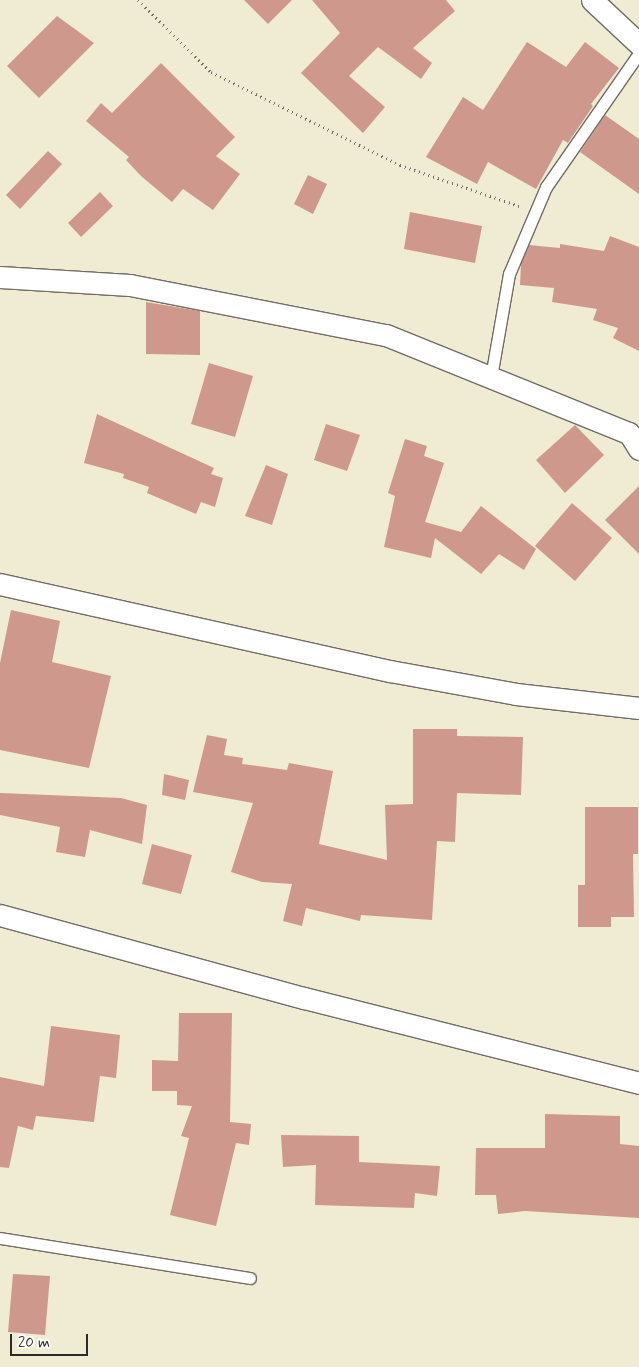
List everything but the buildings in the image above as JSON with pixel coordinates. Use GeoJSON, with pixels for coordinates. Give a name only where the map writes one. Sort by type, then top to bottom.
{"type":"FeatureCollection","features":[{"type":"Feature","properties":{"kind":"street"},"geometry":{"type":"LineString","coordinates":[[592,0],[639,44]]}},
{"type":"Feature","properties":{"kind":"street"},"geometry":{"type":"LineString","coordinates":[[0,276],[130,285],[386,335],[629,433],[639,449]]}},
{"type":"Feature","properties":{"kind":"street"},"geometry":{"type":"LineString","coordinates":[[0,584],[400,673],[516,694],[639,708]]}},
{"type":"Feature","properties":{"kind":"street"},"geometry":{"type":"LineString","coordinates":[[0,916],[304,998],[639,1083]]}},
{"type":"Feature","properties":{"kind":"lane"},"geometry":{"type":"LineString","coordinates":[[491,377],[509,274],[546,187],[639,53]]}},
{"type":"Feature","properties":{"kind":"lane"},"geometry":{"type":"LineString","coordinates":[[0,1238],[250,1278]]}},
{"type":"Feature","properties":{"kind":"path"},"geometry":{"type":"LineString","coordinates":[[138,0],[211,72],[400,166],[536,211]]}}]}
